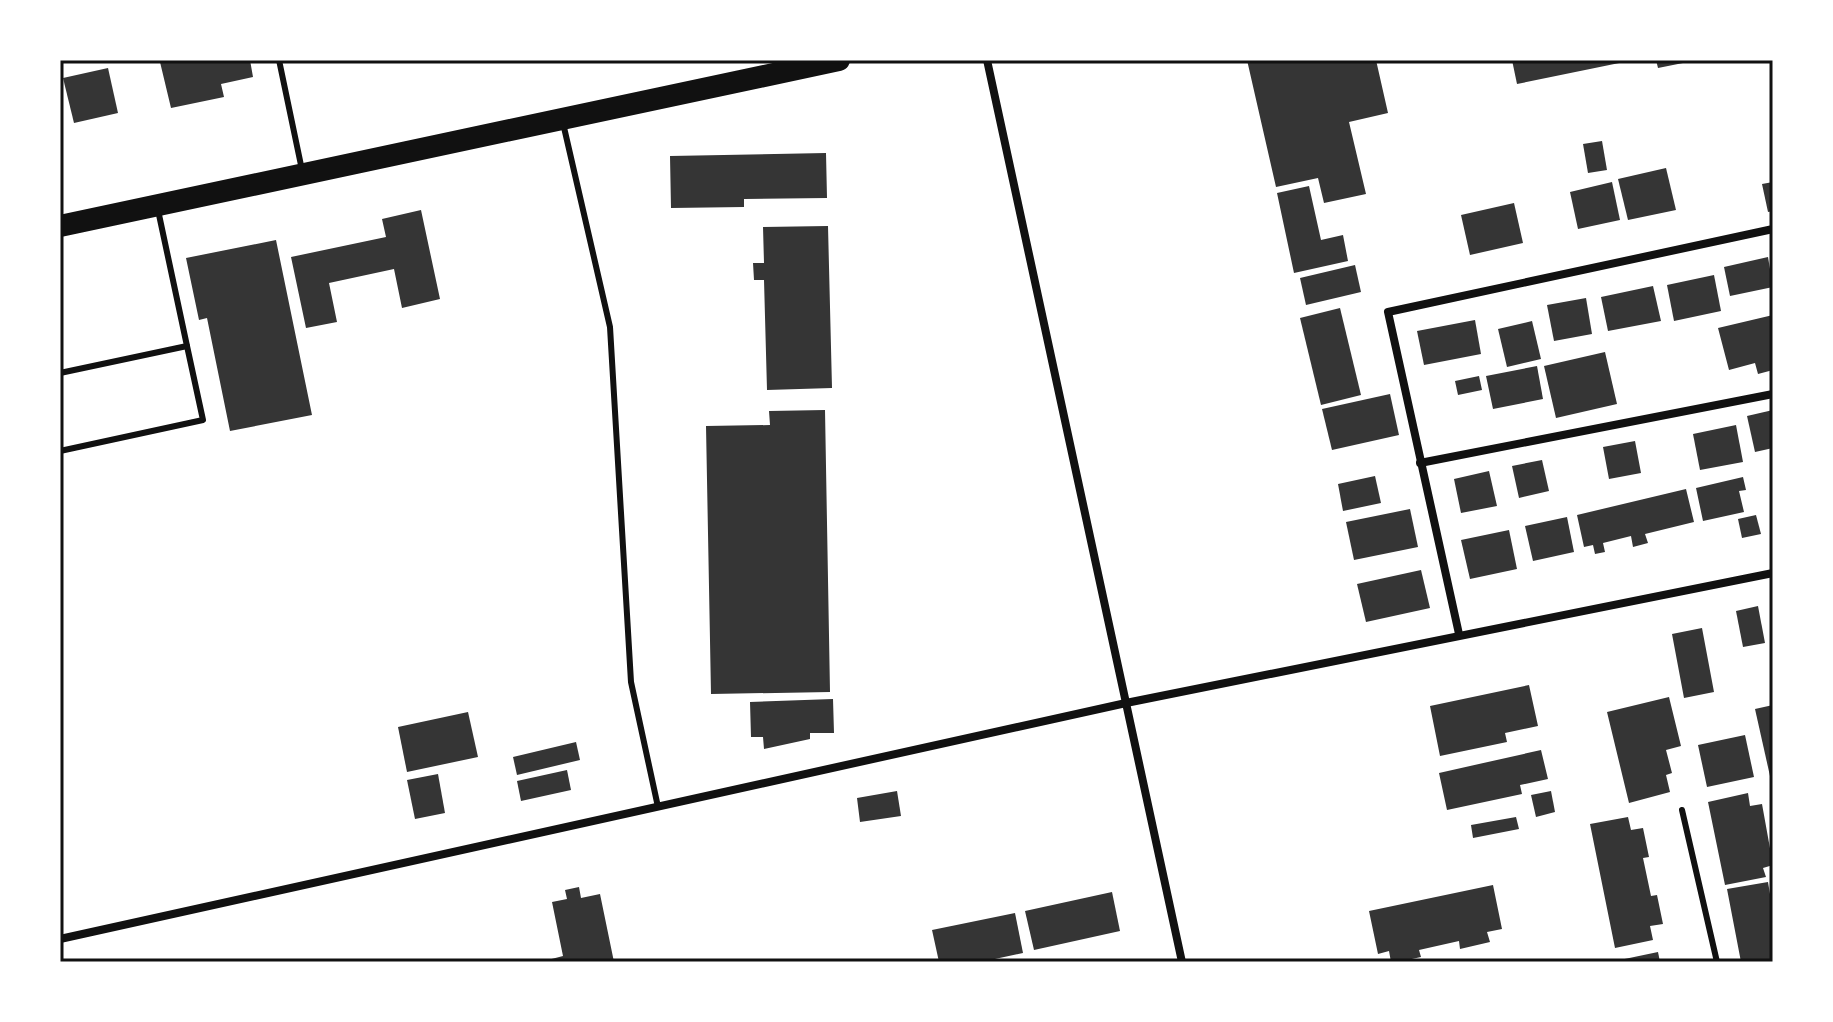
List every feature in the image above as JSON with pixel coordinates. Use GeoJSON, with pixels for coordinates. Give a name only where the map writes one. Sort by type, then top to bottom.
{"type":"FeatureCollection","features":[{"type":"Feature","properties":{"kind":"highway"},"geometry":{"type":"LineString","coordinates":[[60,226],[839,60]]}},
{"type":"Feature","properties":{"kind":"street"},"geometry":{"type":"LineString","coordinates":[[987,60],[1182,962]]}},
{"type":"Feature","properties":{"kind":"street"},"geometry":{"type":"LineString","coordinates":[[1459,634],[1388,312],[1773,229]]}},
{"type":"Feature","properties":{"kind":"street"},"geometry":{"type":"LineString","coordinates":[[1420,463],[1773,394]]}},
{"type":"Feature","properties":{"kind":"street"},"geometry":{"type":"LineString","coordinates":[[60,939],[1126,703],[1773,573]]}},
{"type":"Feature","properties":{"kind":"lane"},"geometry":{"type":"LineString","coordinates":[[279,60],[302,174]]}},
{"type":"Feature","properties":{"kind":"lane"},"geometry":{"type":"LineString","coordinates":[[562,119],[610,327],[631,682],[658,807]]}},
{"type":"Feature","properties":{"kind":"lane"},"geometry":{"type":"LineString","coordinates":[[60,451],[203,420],[157,205]]}},
{"type":"Feature","properties":{"kind":"lane"},"geometry":{"type":"LineString","coordinates":[[60,373],[187,346]]}},
{"type":"Feature","properties":{"kind":"lane"},"geometry":{"type":"LineString","coordinates":[[1682,810],[1717,962]]}},
{"type":"Feature","properties":{"kind":"building"},"geometry":{"type":"Polygon","coordinates":[[[250,60],[253,77],[221,84],[224,97],[171,108],[160,62],[250,60]]]}},
{"type":"Feature","properties":{"kind":"building"},"geometry":{"type":"Polygon","coordinates":[[[1247,60],[1376,60],[1388,113],[1349,122],[1366,194],[1324,203],[1318,178],[1276,187],[1247,60]]]}},
{"type":"Feature","properties":{"kind":"building"},"geometry":{"type":"Polygon","coordinates":[[[1512,60],[1629,60],[1629,61],[1517,84],[1512,60]]]}},
{"type":"Feature","properties":{"kind":"building"},"geometry":{"type":"Polygon","coordinates":[[[1656,60],[1693,60],[1693,61],[1658,68],[1656,60]]]}},
{"type":"Feature","properties":{"kind":"building"},"geometry":{"type":"Polygon","coordinates":[[[108,68],[118,113],[74,123],[63,78],[108,68]]]}},
{"type":"Feature","properties":{"kind":"building"},"geometry":{"type":"Polygon","coordinates":[[[1602,141],[1607,170],[1588,173],[1583,144],[1602,141]]]}},
{"type":"Feature","properties":{"kind":"building"},"geometry":{"type":"Polygon","coordinates":[[[826,153],[827,198],[744,199],[744,207],[671,208],[670,156],[826,153]]]}},
{"type":"Feature","properties":{"kind":"building"},"geometry":{"type":"Polygon","coordinates":[[[1666,168],[1676,210],[1628,220],[1618,179],[1666,168]]]}},
{"type":"Feature","properties":{"kind":"building"},"geometry":{"type":"Polygon","coordinates":[[[1612,182],[1620,220],[1578,229],[1570,192],[1612,182]]]}},
{"type":"Feature","properties":{"kind":"building"},"geometry":{"type":"Polygon","coordinates":[[[1773,182],[1773,211],[1768,212],[1762,184],[1773,182]]]}},
{"type":"Feature","properties":{"kind":"building"},"geometry":{"type":"Polygon","coordinates":[[[1309,186],[1321,240],[1343,235],[1348,261],[1294,273],[1277,193],[1309,186]]]}},
{"type":"Feature","properties":{"kind":"building"},"geometry":{"type":"Polygon","coordinates":[[[1514,203],[1523,243],[1470,255],[1461,215],[1514,203]]]}},
{"type":"Feature","properties":{"kind":"building"},"geometry":{"type":"Polygon","coordinates":[[[421,210],[440,299],[402,308],[394,269],[329,283],[337,322],[306,328],[291,257],[386,237],[382,219],[421,210]]]}},
{"type":"Feature","properties":{"kind":"building"},"geometry":{"type":"Polygon","coordinates":[[[828,226],[832,388],[767,390],[764,280],[754,280],[753,263],[764,263],[763,227],[828,226]]]}},
{"type":"Feature","properties":{"kind":"building"},"geometry":{"type":"Polygon","coordinates":[[[276,240],[312,415],[230,431],[207,318],[199,320],[186,258],[276,240]]]}},
{"type":"Feature","properties":{"kind":"building"},"geometry":{"type":"Polygon","coordinates":[[[1768,257],[1773,287],[1730,296],[1724,267],[1768,257]]]}},
{"type":"Feature","properties":{"kind":"building"},"geometry":{"type":"Polygon","coordinates":[[[1355,265],[1361,292],[1306,305],[1300,278],[1355,265]]]}},
{"type":"Feature","properties":{"kind":"building"},"geometry":{"type":"Polygon","coordinates":[[[1714,275],[1721,311],[1674,321],[1667,285],[1714,275]]]}},
{"type":"Feature","properties":{"kind":"building"},"geometry":{"type":"Polygon","coordinates":[[[1653,286],[1661,321],[1608,331],[1601,297],[1653,286]]]}},
{"type":"Feature","properties":{"kind":"building"},"geometry":{"type":"Polygon","coordinates":[[[1586,298],[1592,334],[1554,341],[1547,305],[1586,298]]]}},
{"type":"Feature","properties":{"kind":"building"},"geometry":{"type":"Polygon","coordinates":[[[1340,308],[1361,395],[1321,405],[1300,318],[1340,308]]]}},
{"type":"Feature","properties":{"kind":"building"},"geometry":{"type":"Polygon","coordinates":[[[1773,315],[1773,370],[1758,374],[1755,363],[1729,370],[1718,328],[1773,315]]]}},
{"type":"Feature","properties":{"kind":"building"},"geometry":{"type":"Polygon","coordinates":[[[1475,320],[1481,354],[1424,365],[1417,331],[1475,320]]]}},
{"type":"Feature","properties":{"kind":"building"},"geometry":{"type":"Polygon","coordinates":[[[1532,321],[1541,359],[1507,367],[1498,329],[1532,321]]]}},
{"type":"Feature","properties":{"kind":"building"},"geometry":{"type":"Polygon","coordinates":[[[1605,352],[1617,404],[1556,418],[1544,366],[1605,352]]]}},
{"type":"Feature","properties":{"kind":"building"},"geometry":{"type":"Polygon","coordinates":[[[1537,366],[1543,399],[1493,409],[1486,376],[1537,366]]]}},
{"type":"Feature","properties":{"kind":"building"},"geometry":{"type":"Polygon","coordinates":[[[1479,376],[1482,390],[1458,395],[1455,381],[1479,376]]]}},
{"type":"Feature","properties":{"kind":"building"},"geometry":{"type":"Polygon","coordinates":[[[1390,394],[1399,435],[1332,450],[1322,409],[1390,394]]]}},
{"type":"Feature","properties":{"kind":"building"},"geometry":{"type":"Polygon","coordinates":[[[825,410],[830,692],[711,694],[706,426],[770,425],[769,411],[825,410]]]}},
{"type":"Feature","properties":{"kind":"building"},"geometry":{"type":"Polygon","coordinates":[[[1773,410],[1773,448],[1755,452],[1747,416],[1773,410]]]}},
{"type":"Feature","properties":{"kind":"building"},"geometry":{"type":"Polygon","coordinates":[[[1736,425],[1743,462],[1700,470],[1693,434],[1736,425]]]}},
{"type":"Feature","properties":{"kind":"building"},"geometry":{"type":"Polygon","coordinates":[[[1635,441],[1641,473],[1609,479],[1603,447],[1635,441]]]}},
{"type":"Feature","properties":{"kind":"building"},"geometry":{"type":"Polygon","coordinates":[[[1542,460],[1549,491],[1519,498],[1512,466],[1542,460]]]}},
{"type":"Feature","properties":{"kind":"building"},"geometry":{"type":"Polygon","coordinates":[[[1489,471],[1497,506],[1461,513],[1454,479],[1489,471]]]}},
{"type":"Feature","properties":{"kind":"building"},"geometry":{"type":"Polygon","coordinates":[[[1375,476],[1381,503],[1343,511],[1338,484],[1375,476]]]}},
{"type":"Feature","properties":{"kind":"building"},"geometry":{"type":"Polygon","coordinates":[[[1743,477],[1746,490],[1739,491],[1744,512],[1703,521],[1696,488],[1743,477]]]}},
{"type":"Feature","properties":{"kind":"building"},"geometry":{"type":"Polygon","coordinates":[[[1686,489],[1694,522],[1645,534],[1648,543],[1633,547],[1631,536],[1603,543],[1605,552],[1595,554],[1593,545],[1584,547],[1577,515],[1686,489]]]}},
{"type":"Feature","properties":{"kind":"building"},"geometry":{"type":"Polygon","coordinates":[[[1410,509],[1418,547],[1354,560],[1346,522],[1410,509]]]}},
{"type":"Feature","properties":{"kind":"building"},"geometry":{"type":"Polygon","coordinates":[[[1756,515],[1761,534],[1742,538],[1738,519],[1756,515]]]}},
{"type":"Feature","properties":{"kind":"building"},"geometry":{"type":"Polygon","coordinates":[[[1567,517],[1574,552],[1533,561],[1525,526],[1567,517]]]}},
{"type":"Feature","properties":{"kind":"building"},"geometry":{"type":"Polygon","coordinates":[[[1509,530],[1517,569],[1470,579],[1461,540],[1509,530]]]}},
{"type":"Feature","properties":{"kind":"building"},"geometry":{"type":"Polygon","coordinates":[[[1421,570],[1430,608],[1366,622],[1357,584],[1421,570]]]}},
{"type":"Feature","properties":{"kind":"building"},"geometry":{"type":"Polygon","coordinates":[[[1758,606],[1765,643],[1743,647],[1736,611],[1758,606]]]}},
{"type":"Feature","properties":{"kind":"building"},"geometry":{"type":"Polygon","coordinates":[[[1702,628],[1714,692],[1684,698],[1672,634],[1702,628]]]}},
{"type":"Feature","properties":{"kind":"building"},"geometry":{"type":"Polygon","coordinates":[[[1529,685],[1538,726],[1505,733],[1507,742],[1440,756],[1430,706],[1529,685]]]}},
{"type":"Feature","properties":{"kind":"building"},"geometry":{"type":"Polygon","coordinates":[[[1669,697],[1681,746],[1666,750],[1672,773],[1666,775],[1670,792],[1629,803],[1607,712],[1669,697]]]}},
{"type":"Feature","properties":{"kind":"building"},"geometry":{"type":"Polygon","coordinates":[[[833,699],[834,733],[810,733],[810,739],[764,749],[763,737],[751,737],[750,702],[833,699]]]}},
{"type":"Feature","properties":{"kind":"building"},"geometry":{"type":"Polygon","coordinates":[[[1773,705],[1773,784],[1772,785],[1755,709],[1773,705]]]}},
{"type":"Feature","properties":{"kind":"building"},"geometry":{"type":"Polygon","coordinates":[[[468,712],[478,757],[407,772],[398,727],[468,712]]]}},
{"type":"Feature","properties":{"kind":"building"},"geometry":{"type":"Polygon","coordinates":[[[1745,735],[1754,777],[1707,787],[1698,745],[1745,735]]]}},
{"type":"Feature","properties":{"kind":"building"},"geometry":{"type":"Polygon","coordinates":[[[576,742],[580,760],[517,775],[513,757],[576,742]]]}},
{"type":"Feature","properties":{"kind":"building"},"geometry":{"type":"Polygon","coordinates":[[[1541,750],[1548,779],[1520,785],[1522,794],[1447,810],[1439,773],[1541,750]]]}},
{"type":"Feature","properties":{"kind":"building"},"geometry":{"type":"Polygon","coordinates":[[[567,770],[571,790],[521,801],[517,781],[567,770]]]}},
{"type":"Feature","properties":{"kind":"building"},"geometry":{"type":"Polygon","coordinates":[[[438,774],[445,813],[415,819],[407,780],[438,774]]]}},
{"type":"Feature","properties":{"kind":"building"},"geometry":{"type":"Polygon","coordinates":[[[897,791],[901,816],[860,822],[857,798],[897,791]]]}},
{"type":"Feature","properties":{"kind":"building"},"geometry":{"type":"Polygon","coordinates":[[[1551,791],[1555,812],[1536,817],[1531,795],[1551,791]]]}},
{"type":"Feature","properties":{"kind":"building"},"geometry":{"type":"Polygon","coordinates":[[[1748,793],[1750,806],[1762,804],[1773,865],[1763,868],[1766,877],[1725,885],[1708,802],[1748,793]]]}},
{"type":"Feature","properties":{"kind":"building"},"geometry":{"type":"Polygon","coordinates":[[[1516,817],[1519,829],[1473,838],[1471,825],[1516,817]]]}},
{"type":"Feature","properties":{"kind":"building"},"geometry":{"type":"Polygon","coordinates":[[[1628,817],[1631,830],[1643,828],[1649,857],[1643,858],[1651,896],[1657,895],[1663,924],[1650,926],[1653,940],[1615,948],[1590,824],[1628,817]]]}},
{"type":"Feature","properties":{"kind":"building"},"geometry":{"type":"Polygon","coordinates":[[[1768,882],[1770,894],[1773,894],[1773,962],[1741,962],[1727,889],[1768,882]]]}},
{"type":"Feature","properties":{"kind":"building"},"geometry":{"type":"Polygon","coordinates":[[[1493,885],[1502,929],[1487,932],[1490,942],[1460,949],[1459,941],[1419,950],[1421,957],[1398,962],[1391,962],[1389,951],[1378,954],[1369,911],[1493,885]]]}},
{"type":"Feature","properties":{"kind":"building"},"geometry":{"type":"Polygon","coordinates":[[[579,887],[581,898],[600,894],[614,962],[540,962],[563,956],[552,902],[567,899],[565,890],[579,887]]]}},
{"type":"Feature","properties":{"kind":"building"},"geometry":{"type":"Polygon","coordinates":[[[1112,892],[1120,931],[1034,950],[1025,911],[1112,892]]]}},
{"type":"Feature","properties":{"kind":"building"},"geometry":{"type":"Polygon","coordinates":[[[1015,913],[1023,953],[981,962],[939,962],[932,930],[1015,913]]]}},
{"type":"Feature","properties":{"kind":"building"},"geometry":{"type":"Polygon","coordinates":[[[1658,952],[1660,962],[1615,962],[1615,961],[1658,952]]]}}]}
